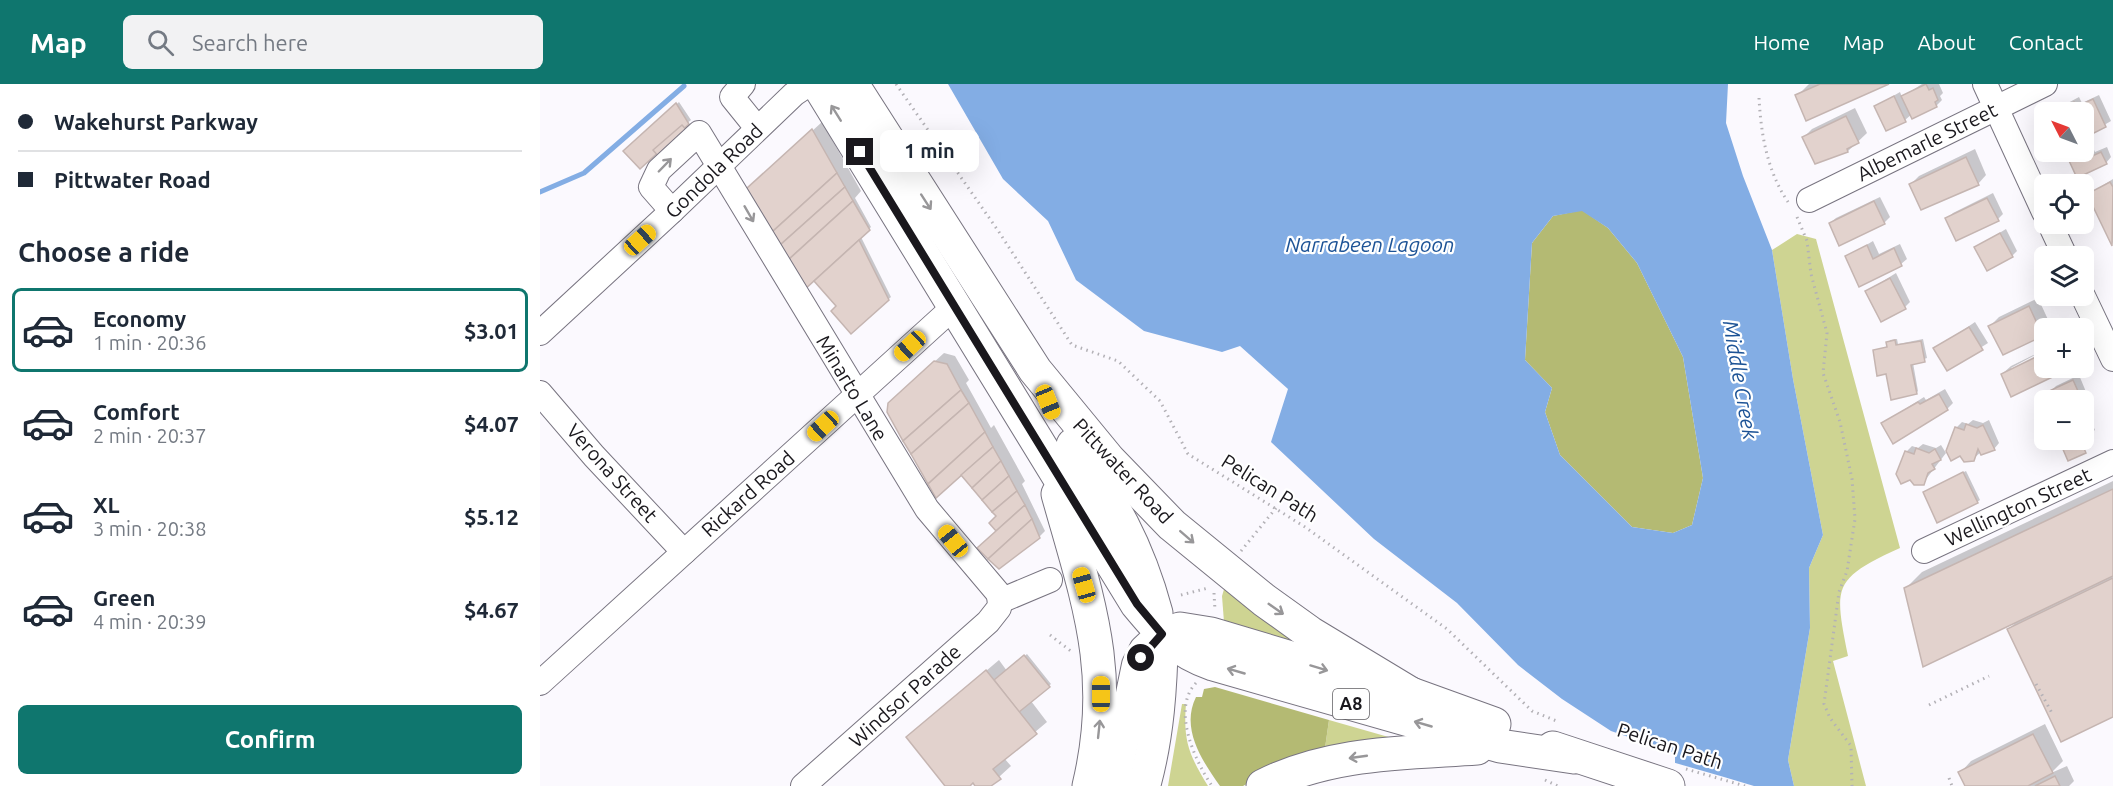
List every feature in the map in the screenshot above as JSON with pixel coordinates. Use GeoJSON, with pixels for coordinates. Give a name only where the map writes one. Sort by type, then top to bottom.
{"type":"FeatureCollection","features":[{"type":"Feature","properties":{"kind":"highway","name":"Pittwater Road"},"geometry":{"type":"LineString","coordinates":[[818,84],[956,305],[1137,604],[1162,634],[1181,650],[1213,664],[1500,746],[1574,757],[1671,779]]}},
{"type":"Feature","properties":{"kind":"highway","name":"Pittwater Road"},"geometry":{"type":"LineString","coordinates":[[852,84],[1035,370],[1087,435],[1172,525],[1283,614],[1411,694]]}},
{"type":"Feature","properties":{"kind":"highway"},"geometry":{"type":"LineString","coordinates":[[1035,370],[1055,419],[1127,528],[1142,562],[1162,634]]}},
{"type":"Feature","properties":{"kind":"highway"},"geometry":{"type":"LineString","coordinates":[[1047,456],[1089,604],[1101,672],[1100,725],[1089,786]]}},
{"type":"Feature","properties":{"kind":"highway","name":"Pittwater Road"},"geometry":{"type":"LineString","coordinates":[[1162,634],[1180,629],[1211,634],[1411,694],[1488,721],[1574,757]]}},
{"type":"Feature","properties":{"kind":"highway"},"geometry":{"type":"LineString","coordinates":[[1263,786],[1308,768],[1350,758],[1500,746]]}},
{"type":"Feature","properties":{"kind":"main road"},"geometry":{"type":"LineString","coordinates":[[1113,786],[1138,665],[1145,651],[1162,634]]}},
{"type":"Feature","properties":{"kind":"main road"},"geometry":{"type":"LineString","coordinates":[[1144,786],[1155,734],[1161,684],[1162,634]]}},
{"type":"Feature","properties":{"kind":"street"},"geometry":{"type":"LineString","coordinates":[[743,84],[732,97],[757,128]]}},
{"type":"Feature","properties":{"kind":"street","name":"Gondola Road"},"geometry":{"type":"LineString","coordinates":[[540,333],[672,211],[757,128],[794,94],[809,84]]}},
{"type":"Feature","properties":{"kind":"street"},"geometry":{"type":"LineString","coordinates":[[1985,84],[2034,190]]}},
{"type":"Feature","properties":{"kind":"street","name":"Albemarle Street"},"geometry":{"type":"LineString","coordinates":[[1802,207],[2045,84]]}},
{"type":"Feature","properties":{"kind":"street","name":"Minarto Lane"},"geometry":{"type":"LineString","coordinates":[[672,211],[651,187],[659,170],[699,133],[720,164],[856,396],[927,509],[998,594],[1000,601]]}},
{"type":"Feature","properties":{"kind":"street","name":"Rickard Road"},"geometry":{"type":"LineString","coordinates":[[540,683],[956,305]]}},
{"type":"Feature","properties":{"kind":"street"},"geometry":{"type":"LineString","coordinates":[[2088,306],[2113,359]]}},
{"type":"Feature","properties":{"kind":"street","name":"Verona Street"},"geometry":{"type":"LineString","coordinates":[[540,393],[594,456],[684,552]]}},
{"type":"Feature","properties":{"kind":"street","name":"Wellington Street"},"geometry":{"type":"LineString","coordinates":[[1924,551],[2113,462]]}},
{"type":"Feature","properties":{"kind":"street"},"geometry":{"type":"LineString","coordinates":[[1000,601],[1050,580]]}},
{"type":"Feature","properties":{"kind":"street","name":"Windsor Parade"},"geometry":{"type":"LineString","coordinates":[[803,786],[988,622],[995,615],[1000,601]]}},
{"type":"Feature","properties":{"kind":"path","name":"Pelican Path"},"geometry":{"type":"LineString","coordinates":[[896,84],[999,231],[1072,345],[1118,361],[1160,401],[1188,454],[1305,528],[1447,629],[1532,711],[1561,723]]}},
{"type":"Feature","properties":{"kind":"path"},"geometry":{"type":"LineString","coordinates":[[1759,98],[1761,135],[1779,189],[1802,207],[1811,274],[1827,333],[1823,373],[1840,422],[1852,479],[1855,519],[1847,571],[1839,592],[1824,704],[1830,718],[1851,746],[1852,786]]}},
{"type":"Feature","properties":{"kind":"path"},"geometry":{"type":"LineString","coordinates":[[1181,595],[1213,587]]}},
{"type":"Feature","properties":{"kind":"path"},"geometry":{"type":"LineString","coordinates":[[1050,635],[1075,654]]}},
{"type":"Feature","properties":{"kind":"path"},"geometry":{"type":"LineString","coordinates":[[1929,705],[1989,676]]}},
{"type":"Feature","properties":{"kind":"path"},"geometry":{"type":"LineString","coordinates":[[1197,681],[1188,691],[1186,718],[1190,746],[1212,786]]}},
{"type":"Feature","properties":{"kind":"path"},"geometry":{"type":"LineString","coordinates":[[2036,684],[2053,715]]}},
{"type":"Feature","properties":{"kind":"path"},"geometry":{"type":"LineString","coordinates":[[1949,778],[1952,786]]}},
{"type":"Feature","properties":{"kind":"path","name":"Pelican Path"},"geometry":{"type":"LineString","coordinates":[[1671,779],[1745,786]]}},
{"type":"Feature","properties":{"kind":"green space"},"geometry":{"type":"Polygon","coordinates":[[[1582,210],[1608,228],[1637,263],[1683,357],[1703,478],[1692,525],[1673,533],[1632,527],[1560,455],[1545,412],[1552,388],[1525,360],[1532,243],[1553,216],[1582,210]]]}},
{"type":"Feature","properties":{"kind":"green space"},"geometry":{"type":"Polygon","coordinates":[[[1797,234],[1816,239],[1900,548],[1861,568],[1850,577],[1843,587],[1840,599],[1848,656],[1833,661],[1866,786],[1794,786],[1788,760],[1810,628],[1809,568],[1823,535],[1793,379],[1772,250],[1797,234]]]}},
{"type":"Feature","properties":{"kind":"green space"},"geometry":{"type":"Polygon","coordinates":[[[1225,586],[1339,662],[1224,622],[1222,596],[1225,586]]]}},
{"type":"Feature","properties":{"kind":"green space"},"geometry":{"type":"Polygon","coordinates":[[[1215,687],[1329,720],[1324,755],[1262,776],[1243,786],[1220,786],[1201,756],[1192,733],[1191,721],[1196,697],[1202,697],[1204,689],[1215,687]]]}},
{"type":"Feature","properties":{"kind":"green space"},"geometry":{"type":"Polygon","coordinates":[[[1182,704],[1186,704],[1189,747],[1208,786],[1168,786],[1182,704]]]}},
{"type":"Feature","properties":{"kind":"green space"},"geometry":{"type":"Polygon","coordinates":[[[1329,720],[1392,738],[1324,755],[1329,720]]]}},
{"type":"Feature","properties":{"kind":"water","name":"Narrabeen Lagoon"},"geometry":{"type":"Polygon","coordinates":[[[948,84],[1728,84],[1726,123],[1743,176],[1772,250],[1793,379],[1823,535],[1809,568],[1810,628],[1788,760],[1794,786],[1675,786],[1675,753],[1611,731],[1562,699],[1518,665],[1457,603],[1374,539],[1271,442],[1288,389],[1240,346],[1222,352],[1144,331],[1076,280],[1048,221],[1003,179],[948,84]],[[1582,211],[1553,216],[1532,243],[1525,360],[1552,388],[1545,412],[1560,455],[1632,527],[1673,533],[1692,525],[1703,478],[1683,357],[1637,263],[1608,228],[1582,211]]]}},
{"type":"Feature","properties":{"kind":"pier"},"geometry":{"type":"Polygon","coordinates":[[[1672,762],[1724,777],[1754,786],[1672,786],[1672,762]]]}},
{"type":"Feature","properties":{"kind":"building"},"geometry":{"type":"Polygon","coordinates":[[[1820,84],[1889,84],[1806,121],[1795,95],[1820,84]]]}},
{"type":"Feature","properties":{"kind":"building"},"geometry":{"type":"Polygon","coordinates":[[[1926,84],[1929,90],[1933,88],[1938,100],[1935,102],[1937,107],[1912,119],[1901,96],[1926,84]]]}},
{"type":"Feature","properties":{"kind":"building"},"geometry":{"type":"Polygon","coordinates":[[[1894,96],[1906,122],[1886,131],[1874,106],[1894,96]]]}},
{"type":"Feature","properties":{"kind":"building"},"geometry":{"type":"Polygon","coordinates":[[[2093,99],[2106,127],[2094,133],[2094,102],[2087,102],[2093,99]]]}},
{"type":"Feature","properties":{"kind":"building"},"geometry":{"type":"Polygon","coordinates":[[[676,103],[689,124],[640,169],[623,151],[676,103]]]}},
{"type":"Feature","properties":{"kind":"building"},"geometry":{"type":"Polygon","coordinates":[[[1846,116],[1859,143],[1847,149],[1848,152],[1815,164],[1802,137],[1846,116]]]}},
{"type":"Feature","properties":{"kind":"building"},"geometry":{"type":"Polygon","coordinates":[[[682,125],[699,144],[670,170],[653,150],[682,125]]]}},
{"type":"Feature","properties":{"kind":"building"},"geometry":{"type":"Polygon","coordinates":[[[812,129],[837,173],[771,233],[746,189],[812,129]]]}},
{"type":"Feature","properties":{"kind":"building"},"geometry":{"type":"Polygon","coordinates":[[[2101,152],[2107,164],[2086,174],[2075,174],[2070,162],[2094,162],[2094,155],[2101,152]]]}},
{"type":"Feature","properties":{"kind":"building"},"geometry":{"type":"Polygon","coordinates":[[[1966,157],[1979,185],[1921,210],[1909,184],[1966,157]]]}},
{"type":"Feature","properties":{"kind":"building"},"geometry":{"type":"Polygon","coordinates":[[[837,173],[845,187],[779,246],[771,233],[837,173]]]}},
{"type":"Feature","properties":{"kind":"building"},"geometry":{"type":"Polygon","coordinates":[[[2110,182],[2113,187],[2112,246],[2094,209],[2094,190],[2110,182]]]}},
{"type":"Feature","properties":{"kind":"building"},"geometry":{"type":"Polygon","coordinates":[[[845,187],[853,201],[787,261],[779,246],[845,187]]]}},
{"type":"Feature","properties":{"kind":"building"},"geometry":{"type":"Polygon","coordinates":[[[1987,198],[1999,221],[1956,241],[1945,218],[1987,198]]]}},
{"type":"Feature","properties":{"kind":"building"},"geometry":{"type":"Polygon","coordinates":[[[853,201],[870,230],[804,290],[787,261],[853,201]]]}},
{"type":"Feature","properties":{"kind":"building"},"geometry":{"type":"Polygon","coordinates":[[[1874,201],[1885,224],[1839,246],[1829,223],[1874,201]]]}},
{"type":"Feature","properties":{"kind":"building"},"geometry":{"type":"Polygon","coordinates":[[[2000,233],[2013,257],[1987,271],[1974,247],[2000,233]]]}},
{"type":"Feature","properties":{"kind":"building"},"geometry":{"type":"Polygon","coordinates":[[[859,240],[889,300],[851,334],[831,311],[836,306],[814,281],[859,240]]]}},
{"type":"Feature","properties":{"kind":"building"},"geometry":{"type":"Polygon","coordinates":[[[1867,245],[1873,259],[1894,248],[1902,266],[1859,287],[1845,256],[1867,245]]]}},
{"type":"Feature","properties":{"kind":"building"},"geometry":{"type":"Polygon","coordinates":[[[1890,278],[1906,309],[1881,322],[1865,291],[1890,278]]]}},
{"type":"Feature","properties":{"kind":"building"},"geometry":{"type":"Polygon","coordinates":[[[2029,306],[2035,318],[2034,340],[2003,355],[1988,326],[2029,306]]]}},
{"type":"Feature","properties":{"kind":"building"},"geometry":{"type":"Polygon","coordinates":[[[1969,327],[1983,350],[1947,371],[1933,348],[1969,327]]]}},
{"type":"Feature","properties":{"kind":"building"},"geometry":{"type":"Polygon","coordinates":[[[1895,340],[1896,345],[1921,341],[1925,362],[1911,365],[1917,394],[1891,400],[1886,374],[1877,376],[1873,350],[1887,347],[1886,342],[1895,340]]]}},
{"type":"Feature","properties":{"kind":"building"},"geometry":{"type":"Polygon","coordinates":[[[2034,358],[2034,378],[2050,378],[2011,397],[2001,374],[2034,358]]]}},
{"type":"Feature","properties":{"kind":"building"},"geometry":{"type":"Polygon","coordinates":[[[934,361],[947,364],[961,390],[903,441],[887,412],[888,403],[934,361]]]}},
{"type":"Feature","properties":{"kind":"building"},"geometry":{"type":"Polygon","coordinates":[[[2073,380],[2078,390],[2051,390],[2073,380]]]}},
{"type":"Feature","properties":{"kind":"building"},"geometry":{"type":"Polygon","coordinates":[[[961,390],[969,403],[911,454],[903,441],[961,390]]]}},
{"type":"Feature","properties":{"kind":"building"},"geometry":{"type":"Polygon","coordinates":[[[1939,394],[1948,410],[1893,444],[1881,423],[1918,402],[1920,404],[1939,394]]]}},
{"type":"Feature","properties":{"kind":"building"},"geometry":{"type":"Polygon","coordinates":[[[969,403],[985,432],[928,484],[911,454],[969,403]]]}},
{"type":"Feature","properties":{"kind":"building"},"geometry":{"type":"Polygon","coordinates":[[[1966,424],[1977,428],[1983,425],[1995,450],[1981,455],[1978,449],[1974,461],[1964,462],[1960,456],[1951,461],[1946,451],[1955,427],[1964,430],[1966,424]]]}},
{"type":"Feature","properties":{"kind":"building"},"geometry":{"type":"Polygon","coordinates":[[[985,432],[993,447],[936,498],[928,484],[985,432]]]}},
{"type":"Feature","properties":{"kind":"building"},"geometry":{"type":"Polygon","coordinates":[[[993,447],[1001,461],[972,488],[961,475],[993,447]]]}},
{"type":"Feature","properties":{"kind":"building"},"geometry":{"type":"Polygon","coordinates":[[[1916,448],[1929,453],[1935,449],[1941,460],[1932,464],[1935,469],[1928,473],[1924,485],[1914,485],[1910,480],[1901,484],[1896,474],[1905,451],[1914,454],[1916,448]]]}},
{"type":"Feature","properties":{"kind":"building"},"geometry":{"type":"Polygon","coordinates":[[[2063,450],[2085,450],[2086,453],[2068,461],[2063,450]]]}},
{"type":"Feature","properties":{"kind":"building"},"geometry":{"type":"Polygon","coordinates":[[[1001,461],[1009,476],[982,500],[972,488],[1001,461]]]}},
{"type":"Feature","properties":{"kind":"building"},"geometry":{"type":"Polygon","coordinates":[[[1963,472],[1978,503],[1937,523],[1923,492],[1963,472]]]}},
{"type":"Feature","properties":{"kind":"building"},"geometry":{"type":"Polygon","coordinates":[[[1009,476],[1017,491],[992,512],[982,500],[1009,476]]]}},
{"type":"Feature","properties":{"kind":"building"},"geometry":{"type":"Polygon","coordinates":[[[2113,489],[2113,576],[1923,667],[1904,588],[2113,489]]]}},
{"type":"Feature","properties":{"kind":"building"},"geometry":{"type":"Polygon","coordinates":[[[1017,491],[1025,505],[996,531],[989,523],[996,516],[992,512],[1017,491]]]}},
{"type":"Feature","properties":{"kind":"building"},"geometry":{"type":"Polygon","coordinates":[[[1025,505],[1032,519],[988,559],[977,548],[1025,505]]]}},
{"type":"Feature","properties":{"kind":"building"},"geometry":{"type":"Polygon","coordinates":[[[1032,519],[1040,538],[999,569],[988,559],[1032,519]]]}},
{"type":"Feature","properties":{"kind":"building"},"geometry":{"type":"Polygon","coordinates":[[[2113,578],[2113,717],[2061,742],[2007,629],[2113,578]]]}},
{"type":"Feature","properties":{"kind":"building"},"geometry":{"type":"Polygon","coordinates":[[[1024,655],[1050,687],[1019,712],[994,680],[1024,655]]]}},
{"type":"Feature","properties":{"kind":"building"},"geometry":{"type":"Polygon","coordinates":[[[986,670],[1037,734],[993,769],[1001,779],[991,786],[975,786],[973,783],[970,786],[945,786],[906,737],[986,670]]]}},
{"type":"Feature","properties":{"kind":"building"},"geometry":{"type":"Polygon","coordinates":[[[2033,734],[2053,773],[2028,786],[1965,786],[1958,772],[2033,734]]]}},
{"type":"Feature","properties":{"kind":"building"},"geometry":{"type":"Polygon","coordinates":[[[2055,776],[2060,786],[2035,786],[2055,776]]]}},
{"type":"Feature","properties":{"kind":"waterway"},"geometry":{"type":"LineString","coordinates":[[540,192],[584,173],[684,86]]}},
{"type":"Feature","properties":{"kind":"route"},"geometry":{"type":"LineString","coordinates":[[860,152],[1137,604],[1162,634],[1141,658]]}},
{"type":"Feature","properties":{"kind":"water label","name":"Middle Creek"},"geometry":{"type":"Point","coordinates":[1740,380]}}]}
